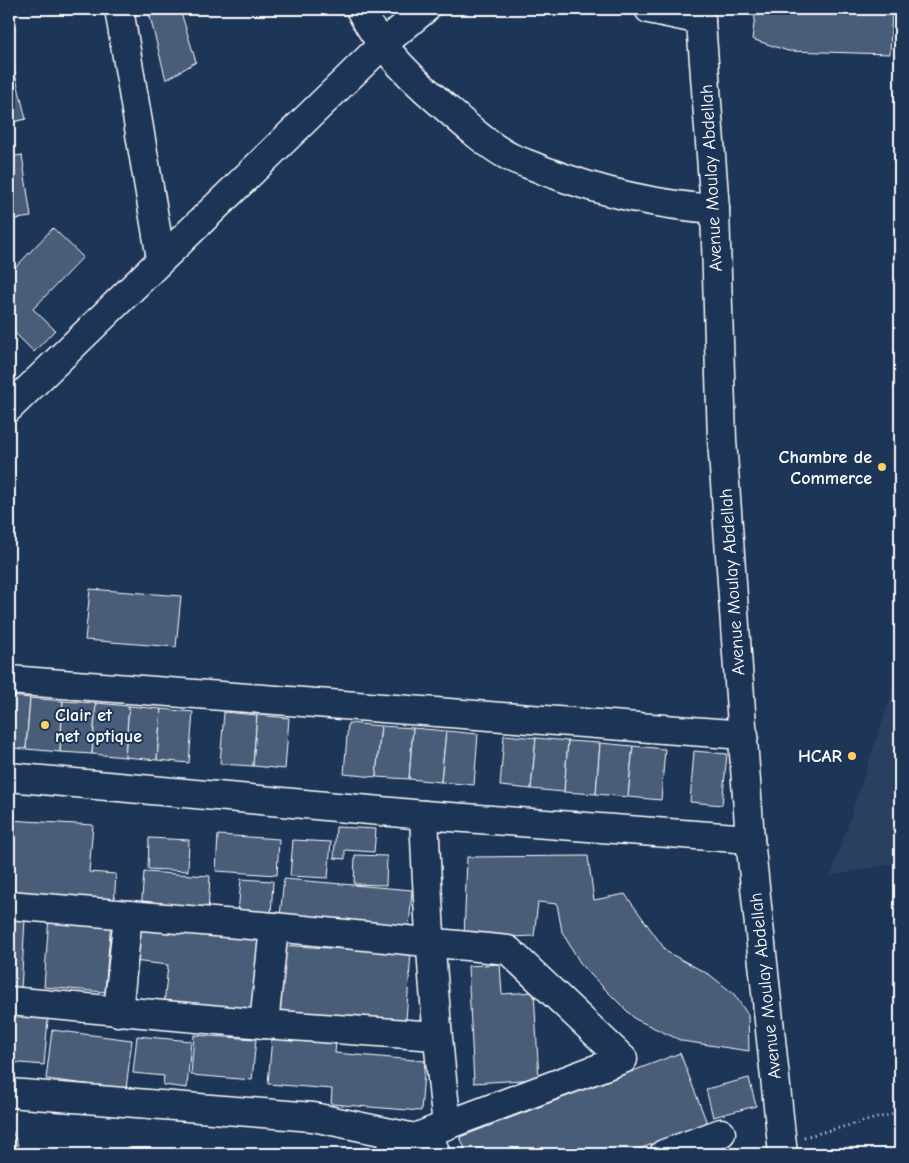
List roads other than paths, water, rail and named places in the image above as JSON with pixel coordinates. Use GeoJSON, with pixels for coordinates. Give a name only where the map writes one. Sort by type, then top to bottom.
{"type":"FeatureCollection","features":[{"type":"Feature","properties":{"kind":"street"},"geometry":{"type":"LineString","coordinates":[[119,9],[161,259]]}},
{"type":"Feature","properties":{"kind":"street"},"geometry":{"type":"LineString","coordinates":[[360,9],[383,44],[416,82],[463,122],[510,156],[567,179],[629,198],[681,206],[715,208]]}},
{"type":"Feature","properties":{"kind":"street"},"geometry":{"type":"LineString","coordinates":[[9,408],[383,44],[425,9]]}},
{"type":"Feature","properties":{"kind":"street"},"geometry":{"type":"LineString","coordinates":[[649,9],[701,14]]}},
{"type":"Feature","properties":{"kind":"street","name":"Avenue Moulay Abdellah"},"geometry":{"type":"LineString","coordinates":[[701,14],[715,208],[722,440],[750,838],[782,1149]]}},
{"type":"Feature","properties":{"kind":"street"},"geometry":{"type":"LineString","coordinates":[[9,680],[744,735]]}},
{"type":"Feature","properties":{"kind":"street"},"geometry":{"type":"LineString","coordinates":[[9,777],[424,815],[750,838]]}},
{"type":"Feature","properties":{"kind":"street"},"geometry":{"type":"LineString","coordinates":[[424,815],[429,943],[436,1036],[432,1138]]}},
{"type":"Feature","properties":{"kind":"street"},"geometry":{"type":"LineString","coordinates":[[9,905],[274,927],[508,950],[624,1060],[389,1154]]}},
{"type":"Feature","properties":{"kind":"street"},"geometry":{"type":"LineString","coordinates":[[118,1012],[128,915]]}},
{"type":"Feature","properties":{"kind":"street"},"geometry":{"type":"LineString","coordinates":[[264,1024],[274,927]]}},
{"type":"Feature","properties":{"kind":"street"},"geometry":{"type":"LineString","coordinates":[[9,1001],[264,1024],[436,1036]]}},
{"type":"Feature","properties":{"kind":"street"},"geometry":{"type":"LineString","coordinates":[[10,1094],[313,1117],[432,1138]]}},
{"type":"Feature","properties":{"kind":"street"},"geometry":{"type":"LineString","coordinates":[[664,1154],[721,1133]]}},
{"type":"Feature","properties":{"kind":"place","name":"Chambre de Commerce"},"geometry":{"type":"Point","coordinates":[882,467]}},
{"type":"Feature","properties":{"kind":"place","name":"Clair et net optique"},"geometry":{"type":"Point","coordinates":[45,725]}},
{"type":"Feature","properties":{"kind":"place","name":"HCAR"},"geometry":{"type":"Point","coordinates":[852,756]}}]}
